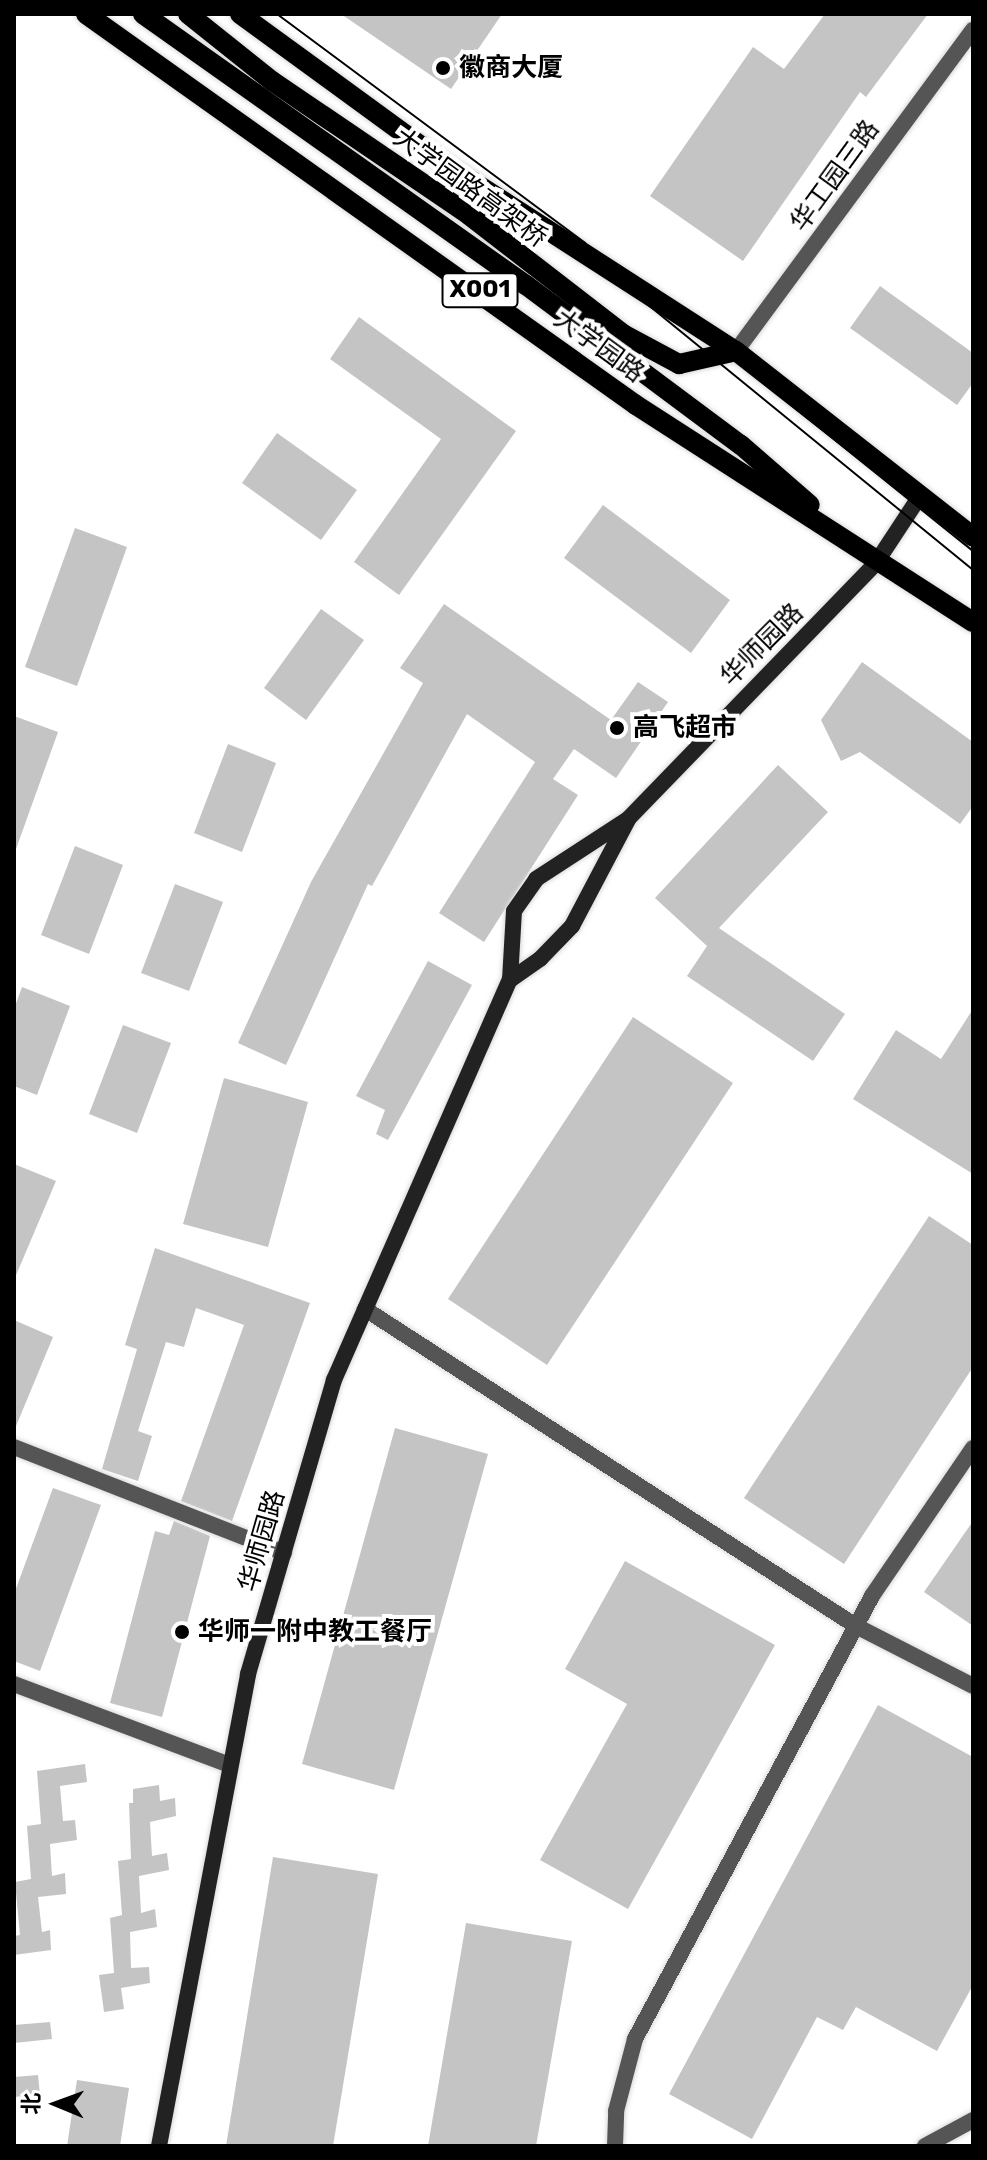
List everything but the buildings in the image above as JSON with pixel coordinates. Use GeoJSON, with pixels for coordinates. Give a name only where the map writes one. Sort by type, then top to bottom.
{"type":"FeatureCollection","features":[{"type":"Feature","properties":{"kind":"main road","name":"大学园路"},"geometry":{"type":"LineString","coordinates":[[86,14],[636,405],[876,563],[973,622]]}},
{"type":"Feature","properties":{"kind":"main road","name":"大学园路"},"geometry":{"type":"LineString","coordinates":[[143,14],[600,329]]}},
{"type":"Feature","properties":{"kind":"main road","name":"大学园路高架桥"},"geometry":{"type":"LineString","coordinates":[[188,14],[272,81],[469,215],[600,329],[679,364],[736,351]]}},
{"type":"Feature","properties":{"kind":"main road"},"geometry":{"type":"LineString","coordinates":[[240,14],[447,165],[736,351],[973,537]]}},
{"type":"Feature","properties":{"kind":"main road"},"geometry":{"type":"LineString","coordinates":[[600,329],[741,445],[876,563]]}},
{"type":"Feature","properties":{"kind":"main road","name":"华师园路"},"geometry":{"type":"LineString","coordinates":[[628,819],[876,563],[920,496]]}},
{"type":"Feature","properties":{"kind":"main road"},"geometry":{"type":"LineString","coordinates":[[510,980],[540,959],[572,926],[628,819]]}},
{"type":"Feature","properties":{"kind":"main road"},"geometry":{"type":"LineString","coordinates":[[510,980],[514,911],[525,889],[628,819]]}},
{"type":"Feature","properties":{"kind":"main road","name":"华师园路"},"geometry":{"type":"LineString","coordinates":[[159,2146],[248,1674],[334,1380],[510,980]]}},
{"type":"Feature","properties":{"kind":"street","name":"华工园三路"},"geometry":{"type":"LineString","coordinates":[[736,351],[973,30]]}},
{"type":"Feature","properties":{"kind":"street"},"geometry":{"type":"LineString","coordinates":[[365,1309],[856,1626],[973,1686]]}},
{"type":"Feature","properties":{"kind":"street"},"geometry":{"type":"LineString","coordinates":[[14,1447],[284,1553]]}},
{"type":"Feature","properties":{"kind":"street"},"geometry":{"type":"LineString","coordinates":[[615,2146],[616,2111],[635,2039],[856,1626],[973,1448]]}},
{"type":"Feature","properties":{"kind":"street"},"geometry":{"type":"LineString","coordinates":[[14,1684],[230,1765]]}},
{"type":"Feature","properties":{"kind":"street"},"geometry":{"type":"LineString","coordinates":[[925,2146],[973,2120]]}},
{"type":"Feature","properties":{"kind":"tram line"},"geometry":{"type":"LineString","coordinates":[[252,14],[652,308],[973,570]]}},
{"type":"Feature","properties":{"kind":"tram line"},"geometry":{"type":"LineString","coordinates":[[277,14],[585,243]]}},
{"type":"Feature","properties":{"kind":"tram line"},"geometry":{"type":"LineString","coordinates":[[718,346],[973,551]]}},
{"type":"Feature","properties":{"kind":"place","name":"徽商大厦"},"geometry":{"type":"Point","coordinates":[443,68]}},
{"type":"Feature","properties":{"kind":"place","name":"高飞超市"},"geometry":{"type":"Point","coordinates":[617,728]}},
{"type":"Feature","properties":{"kind":"place","name":"华师一附中教工餐厅"},"geometry":{"type":"Point","coordinates":[182,1632]}}]}
